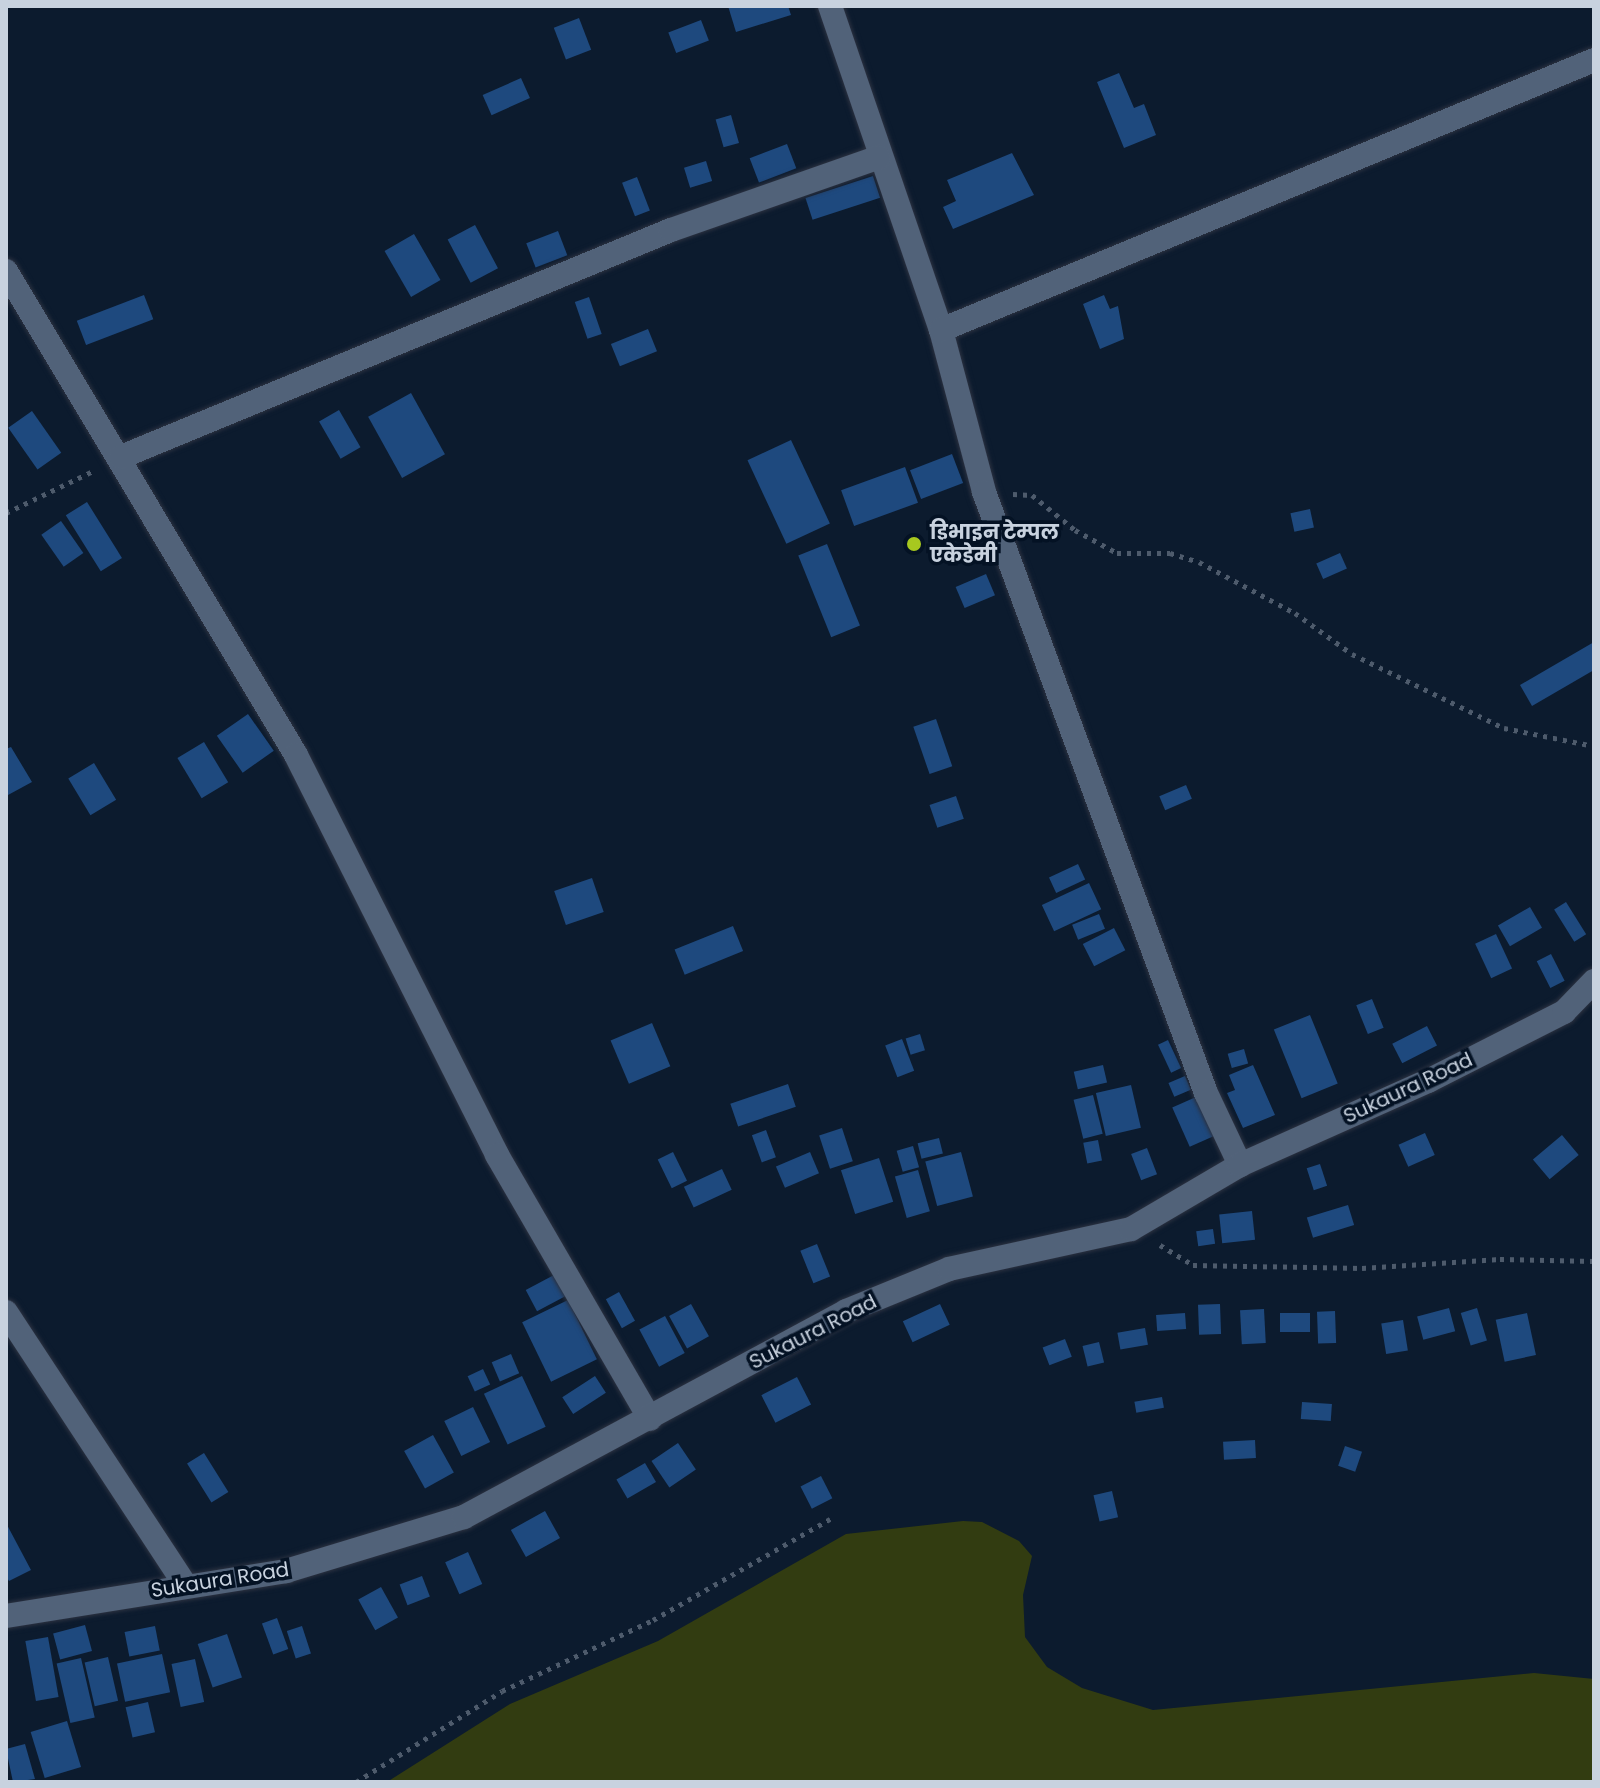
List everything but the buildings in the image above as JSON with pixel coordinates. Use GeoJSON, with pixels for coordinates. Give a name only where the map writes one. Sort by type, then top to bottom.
{"type":"FeatureCollection","features":[{"type":"Feature","properties":{"kind":"street"},"geometry":{"type":"LineString","coordinates":[[830,6],[879,157],[941,330],[984,492],[1206,1093],[1240,1165]]}},
{"type":"Feature","properties":{"kind":"street"},"geometry":{"type":"LineString","coordinates":[[941,330],[1594,60]]}},
{"type":"Feature","properties":{"kind":"street"},"geometry":{"type":"LineString","coordinates":[[121,457],[671,230],[879,157]]}},
{"type":"Feature","properties":{"kind":"street"},"geometry":{"type":"LineString","coordinates":[[6,271],[121,457],[296,755],[497,1155],[650,1419]]}},
{"type":"Feature","properties":{"kind":"street","name":"Sukaura Road"},"geometry":{"type":"LineString","coordinates":[[6,1616],[286,1571],[464,1517],[846,1311],[949,1269],[1131,1229],[1240,1165],[1428,1081],[1564,1012],[1594,981]]}},
{"type":"Feature","properties":{"kind":"street"},"geometry":{"type":"LineString","coordinates":[[6,1312],[186,1586]]}},
{"type":"Feature","properties":{"kind":"path"},"geometry":{"type":"LineString","coordinates":[[6,513],[121,457]]}},
{"type":"Feature","properties":{"kind":"path"},"geometry":{"type":"LineString","coordinates":[[984,492],[1032,495],[1075,530],[1117,553],[1170,553],[1199,562],[1295,613],[1352,654],[1426,695],[1504,728],[1594,746]]}},
{"type":"Feature","properties":{"kind":"path"},"geometry":{"type":"LineString","coordinates":[[1131,1229],[1193,1265],[1362,1268],[1500,1259],[1594,1261]]}},
{"type":"Feature","properties":{"kind":"path"},"geometry":{"type":"LineString","coordinates":[[356,1782],[502,1691],[653,1620],[830,1519]]}},
{"type":"Feature","properties":{"kind":"green space"},"geometry":{"type":"Polygon","coordinates":[[[963,1521],[982,1522],[1019,1541],[1032,1556],[1023,1595],[1025,1637],[1047,1667],[1082,1688],[1153,1710],[1534,1673],[1594,1679],[1594,1782],[387,1782],[510,1704],[658,1641],[846,1534],[963,1521]]]}},
{"type":"Feature","properties":{"kind":"place","name":"डिभाइन टेम्पल एकेडेमी"},"geometry":{"type":"Point","coordinates":[914,544]}}]}
